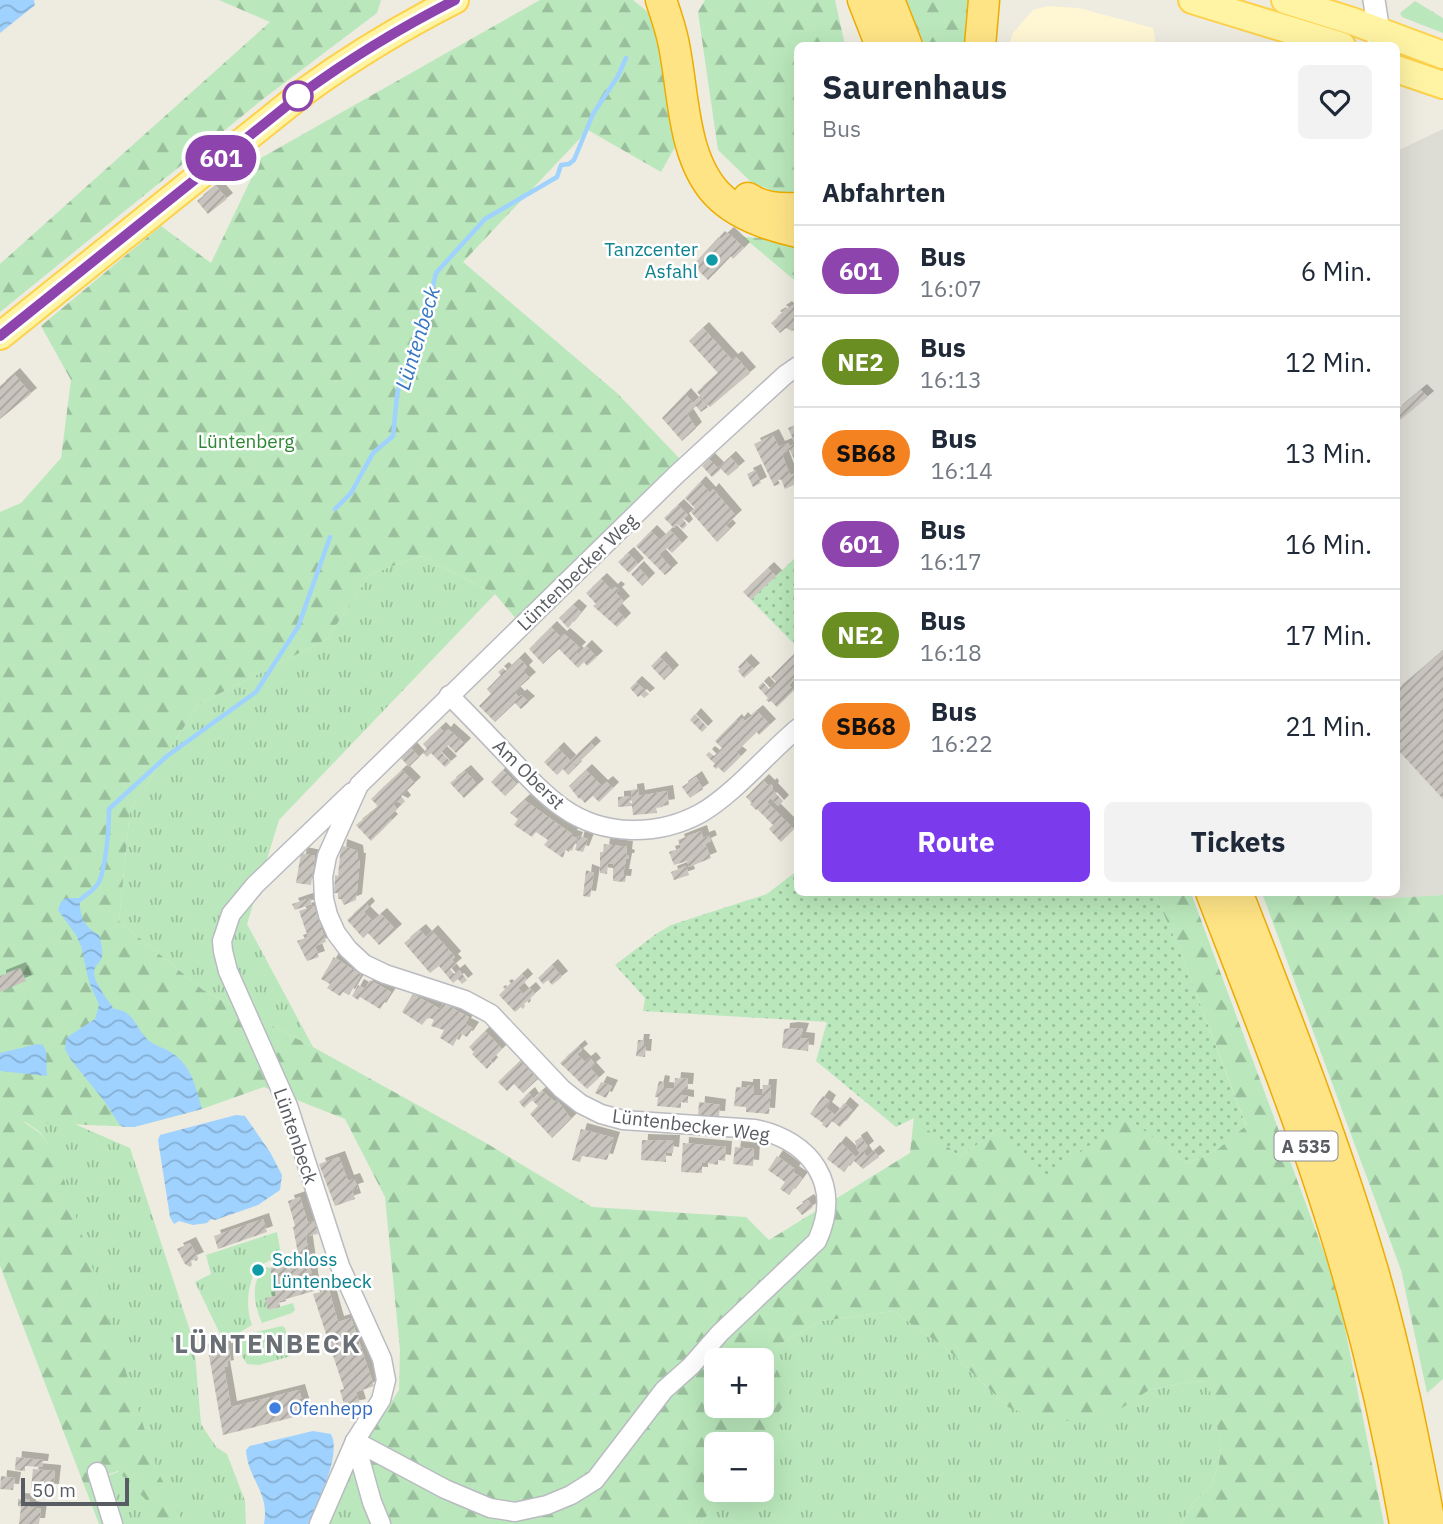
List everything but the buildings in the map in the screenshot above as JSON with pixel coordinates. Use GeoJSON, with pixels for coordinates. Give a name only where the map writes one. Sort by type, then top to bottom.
{"type":"FeatureCollection","features":[{"type":"Feature","properties":{"kind":"highway"},"geometry":{"type":"LineString","coordinates":[[661,0],[672,37],[688,132],[700,168],[717,194],[740,211],[771,226],[794,231]]}},
{"type":"Feature","properties":{"kind":"highway"},"geometry":{"type":"LineString","coordinates":[[680,0],[702,126],[710,156],[732,187],[753,202],[782,209],[794,208]]}},
{"type":"Feature","properties":{"kind":"highway"},"geometry":{"type":"LineString","coordinates":[[862,0],[867,42]]}},
{"type":"Feature","properties":{"kind":"highway"},"geometry":{"type":"LineString","coordinates":[[862,0],[879,42]]}},
{"type":"Feature","properties":{"kind":"highway"},"geometry":{"type":"LineString","coordinates":[[889,0],[905,42]]}},
{"type":"Feature","properties":{"kind":"highway"},"geometry":{"type":"LineString","coordinates":[[981,41],[984,0]]}},
{"type":"Feature","properties":{"kind":"highway"},"geometry":{"type":"LineString","coordinates":[[981,41],[997,0]]}},
{"type":"Feature","properties":{"kind":"highway","name":"A 535"},"geometry":{"type":"LineString","coordinates":[[1213,896],[1315,1169],[1351,1286],[1392,1397],[1430,1524]]}},
{"type":"Feature","properties":{"kind":"highway","name":"A 535"},"geometry":{"type":"LineString","coordinates":[[1239,896],[1337,1158],[1373,1273],[1392,1397],[1405,1524]]}},
{"type":"Feature","properties":{"kind":"main road"},"geometry":{"type":"LineString","coordinates":[[0,336],[340,65],[455,0]]}},
{"type":"Feature","properties":{"kind":"main road"},"geometry":{"type":"LineString","coordinates":[[1192,0],[1329,42]]}},
{"type":"Feature","properties":{"kind":"main road"},"geometry":{"type":"LineString","coordinates":[[1285,0],[1379,39]]}},
{"type":"Feature","properties":{"kind":"main road"},"geometry":{"type":"LineString","coordinates":[[1400,44],[1443,55]]}},
{"type":"Feature","properties":{"kind":"main road"},"geometry":{"type":"LineString","coordinates":[[1400,70],[1443,85]]}},
{"type":"Feature","properties":{"kind":"street"},"geometry":{"type":"LineString","coordinates":[[1374,0],[1379,39]]}},
{"type":"Feature","properties":{"kind":"street","name":"Lüntenbecker Weg"},"geometry":{"type":"LineString","coordinates":[[355,1441],[445,1489],[490,1508],[515,1512],[547,1505],[571,1495],[595,1480],[664,1390],[817,1241],[824,1226],[827,1206],[825,1187],[817,1168],[792,1141],[775,1133],[755,1129],[623,1119],[601,1114],[581,1104],[562,1089],[491,1014],[464,1000],[385,974],[364,964],[336,933],[328,915],[323,877],[327,856],[359,785],[676,475],[794,369]]}},
{"type":"Feature","properties":{"kind":"street","name":"Am Oberst"},"geometry":{"type":"LineString","coordinates":[[449,695],[547,796],[565,810],[585,820],[615,829],[647,830],[676,824],[702,812],[794,732]]}},
{"type":"Feature","properties":{"kind":"street","name":"Lüntenbeck"},"geometry":{"type":"LineString","coordinates":[[319,1524],[355,1441],[381,1400],[386,1373],[340,1266],[288,1106],[228,971],[222,941],[231,914],[255,885],[359,785]]}},
{"type":"Feature","properties":{"kind":"street"},"geometry":{"type":"LineString","coordinates":[[355,1441],[381,1524]]}},
{"type":"Feature","properties":{"kind":"street"},"geometry":{"type":"LineString","coordinates":[[97,1472],[113,1524]]}},
{"type":"Feature","properties":{"kind":"shaded area"},"geometry":{"type":"Polygon","coordinates":[[[1048,6],[1079,8],[1153,28],[1155,42],[1010,42],[1013,33],[1033,10],[1048,6]]]}},
{"type":"Feature","properties":{"kind":"shaded area"},"geometry":{"type":"Polygon","coordinates":[[[1443,129],[1443,895],[1377,900],[1371,896],[1400,896],[1400,150],[1443,129]]]}},
{"type":"Feature","properties":{"kind":"green space"},"geometry":{"type":"Polygon","coordinates":[[[219,0],[381,0],[377,13],[263,99],[0,312],[0,264],[270,22],[219,0]]]}},
{"type":"Feature","properties":{"kind":"green space","name":"Lüntenberg"},"geometry":{"type":"Polygon","coordinates":[[[540,0],[633,0],[655,18],[675,147],[661,172],[588,130],[463,262],[617,393],[680,459],[517,620],[495,594],[421,556],[370,574],[327,639],[199,704],[130,810],[119,921],[203,990],[313,1047],[486,1143],[592,1207],[746,1217],[769,1240],[910,1153],[914,1117],[960,1157],[1000,1128],[1128,1117],[1187,1164],[1218,1149],[1246,1125],[1179,948],[1155,896],[1192,896],[1337,1288],[1384,1524],[1181,1524],[1193,1502],[1211,1486],[1219,1463],[1221,1446],[1208,1381],[1149,1390],[1110,1416],[1049,1423],[1008,1407],[947,1349],[893,1311],[822,1321],[773,1348],[704,1348],[704,1418],[774,1418],[774,1363],[790,1396],[765,1432],[704,1432],[704,1502],[716,1502],[701,1524],[386,1524],[367,1462],[370,1459],[368,1438],[399,1390],[400,1350],[385,1197],[345,1119],[264,1087],[202,1109],[134,1127],[24,1122],[40,1133],[56,1155],[159,1474],[184,1524],[158,1524],[145,1499],[118,1471],[92,1480],[108,1524],[99,1524],[0,1266],[0,512],[21,503],[61,458],[71,380],[41,326],[161,226],[211,263],[261,158],[540,0]]]}},
{"type":"Feature","properties":{"kind":"green space"},"geometry":{"type":"Polygon","coordinates":[[[705,0],[835,0],[844,42],[794,42],[794,192],[780,194],[751,182],[718,150],[698,12],[705,0]]]}},
{"type":"Feature","properties":{"kind":"green space"},"geometry":{"type":"Polygon","coordinates":[[[902,0],[977,0],[973,42],[919,42],[902,0]]]}},
{"type":"Feature","properties":{"kind":"green space"},"geometry":{"type":"Polygon","coordinates":[[[1415,1],[1443,18],[1443,33],[1402,17],[1400,13],[1415,1]]]}},
{"type":"Feature","properties":{"kind":"green space"},"geometry":{"type":"Polygon","coordinates":[[[743,237],[794,240],[794,280],[743,237]]]}},
{"type":"Feature","properties":{"kind":"green space"},"geometry":{"type":"Polygon","coordinates":[[[421,556],[495,594],[279,820],[247,924],[313,1047],[203,990],[119,921],[130,810],[199,704],[327,639],[370,574],[421,556]]]}},
{"type":"Feature","properties":{"kind":"green space"},"geometry":{"type":"Polygon","coordinates":[[[794,559],[794,644],[751,600],[794,559]]]}},
{"type":"Feature","properties":{"kind":"green space"},"geometry":{"type":"Polygon","coordinates":[[[794,873],[794,896],[1155,896],[1179,948],[1246,1126],[1218,1149],[1187,1164],[1127,1117],[1046,1178],[1000,1128],[960,1157],[914,1118],[896,1127],[816,1061],[827,1022],[643,1011],[645,998],[615,965],[671,925],[767,894],[794,873]]]}},
{"type":"Feature","properties":{"kind":"green space"},"geometry":{"type":"Polygon","coordinates":[[[1443,895],[1443,1379],[1427,1393],[1401,1270],[1263,896],[1372,896],[1377,899],[1443,895]]]}},
{"type":"Feature","properties":{"kind":"green space"},"geometry":{"type":"Polygon","coordinates":[[[56,1116],[130,1148],[194,1343],[201,1424],[216,1447],[227,1454],[245,1501],[246,1524],[117,1524],[100,1479],[135,1465],[55,1155],[40,1132],[24,1121],[56,1116]]]}},
{"type":"Feature","properties":{"kind":"green space"},"geometry":{"type":"Polygon","coordinates":[[[277,1232],[281,1254],[256,1268],[251,1282],[248,1303],[252,1325],[232,1337],[221,1336],[195,1282],[211,1274],[206,1255],[277,1232]]]}},
{"type":"Feature","properties":{"kind":"green space"},"geometry":{"type":"Polygon","coordinates":[[[267,1267],[270,1268],[276,1296],[266,1298],[268,1310],[293,1303],[295,1310],[262,1323],[255,1300],[255,1285],[261,1272],[267,1267]]]}},
{"type":"Feature","properties":{"kind":"green space"},"geometry":{"type":"Polygon","coordinates":[[[893,1311],[947,1349],[1008,1407],[1109,1416],[1149,1390],[1209,1381],[1221,1446],[1219,1463],[1211,1486],[1193,1502],[1181,1524],[701,1524],[716,1502],[774,1502],[774,1432],[765,1432],[790,1396],[774,1363],[773,1348],[822,1321],[893,1311]]]}},
{"type":"Feature","properties":{"kind":"green space"},"geometry":{"type":"Polygon","coordinates":[[[282,1326],[285,1328],[291,1356],[259,1365],[247,1364],[240,1353],[242,1341],[256,1332],[282,1326]]]}},
{"type":"Feature","properties":{"kind":"green space"},"geometry":{"type":"Polygon","coordinates":[[[351,1468],[357,1472],[375,1524],[326,1524],[351,1468]]]}},
{"type":"Feature","properties":{"kind":"water"},"geometry":{"type":"Polygon","coordinates":[[[0,0],[34,0],[35,5],[0,33],[0,0]]]}},
{"type":"Feature","properties":{"kind":"water"},"geometry":{"type":"Polygon","coordinates":[[[65,898],[80,898],[83,920],[99,935],[102,957],[94,973],[102,992],[114,1009],[130,1016],[148,1040],[179,1058],[192,1078],[202,1109],[134,1127],[124,1127],[71,1060],[65,1049],[66,1038],[95,1019],[99,1005],[89,982],[81,946],[58,910],[65,898]]]}},
{"type":"Feature","properties":{"kind":"water"},"geometry":{"type":"Polygon","coordinates":[[[43,1045],[46,1051],[47,1076],[0,1071],[0,1053],[43,1045]]]}},
{"type":"Feature","properties":{"kind":"water"},"geometry":{"type":"Polygon","coordinates":[[[236,1115],[245,1116],[270,1152],[282,1175],[280,1190],[258,1205],[215,1220],[211,1219],[207,1223],[193,1225],[179,1221],[174,1224],[170,1217],[158,1140],[160,1135],[236,1115]]]}},
{"type":"Feature","properties":{"kind":"water"},"geometry":{"type":"Polygon","coordinates":[[[313,1431],[331,1434],[334,1443],[327,1479],[309,1524],[264,1524],[264,1503],[246,1450],[250,1446],[313,1431]]]}},
{"type":"Feature","properties":{"kind":"waterway","name":"Lüntenbeck"},"geometry":{"type":"LineString","coordinates":[[335,509],[351,493],[373,453],[393,436],[402,375],[420,342],[436,273],[485,219],[557,177],[561,165],[574,160],[593,114],[618,76],[626,58]]}},
{"type":"Feature","properties":{"kind":"waterway","name":"Lüntenbeck"},"geometry":{"type":"LineString","coordinates":[[80,900],[95,887],[103,870],[109,809],[167,756],[256,692],[298,627],[330,537]]}},
{"type":"Feature","properties":{"kind":"bus line","name":"601"},"geometry":{"type":"LineString","coordinates":[[0,336],[340,65],[455,0]]}},
{"type":"Feature","properties":{"kind":"place","name":"Tanzcenter Asfahl"},"geometry":{"type":"Point","coordinates":[712,260]}},
{"type":"Feature","properties":{"kind":"place","name":"Schloss Lüntenbeck"},"geometry":{"type":"Point","coordinates":[258,1270]}},
{"type":"Feature","properties":{"kind":"place","name":"Ofenhepp"},"geometry":{"type":"Point","coordinates":[275,1408]}},
{"type":"Feature","properties":{"kind":"district","name":"LÜNTENBECK"},"geometry":{"type":"Point","coordinates":[268,1343]}}]}
